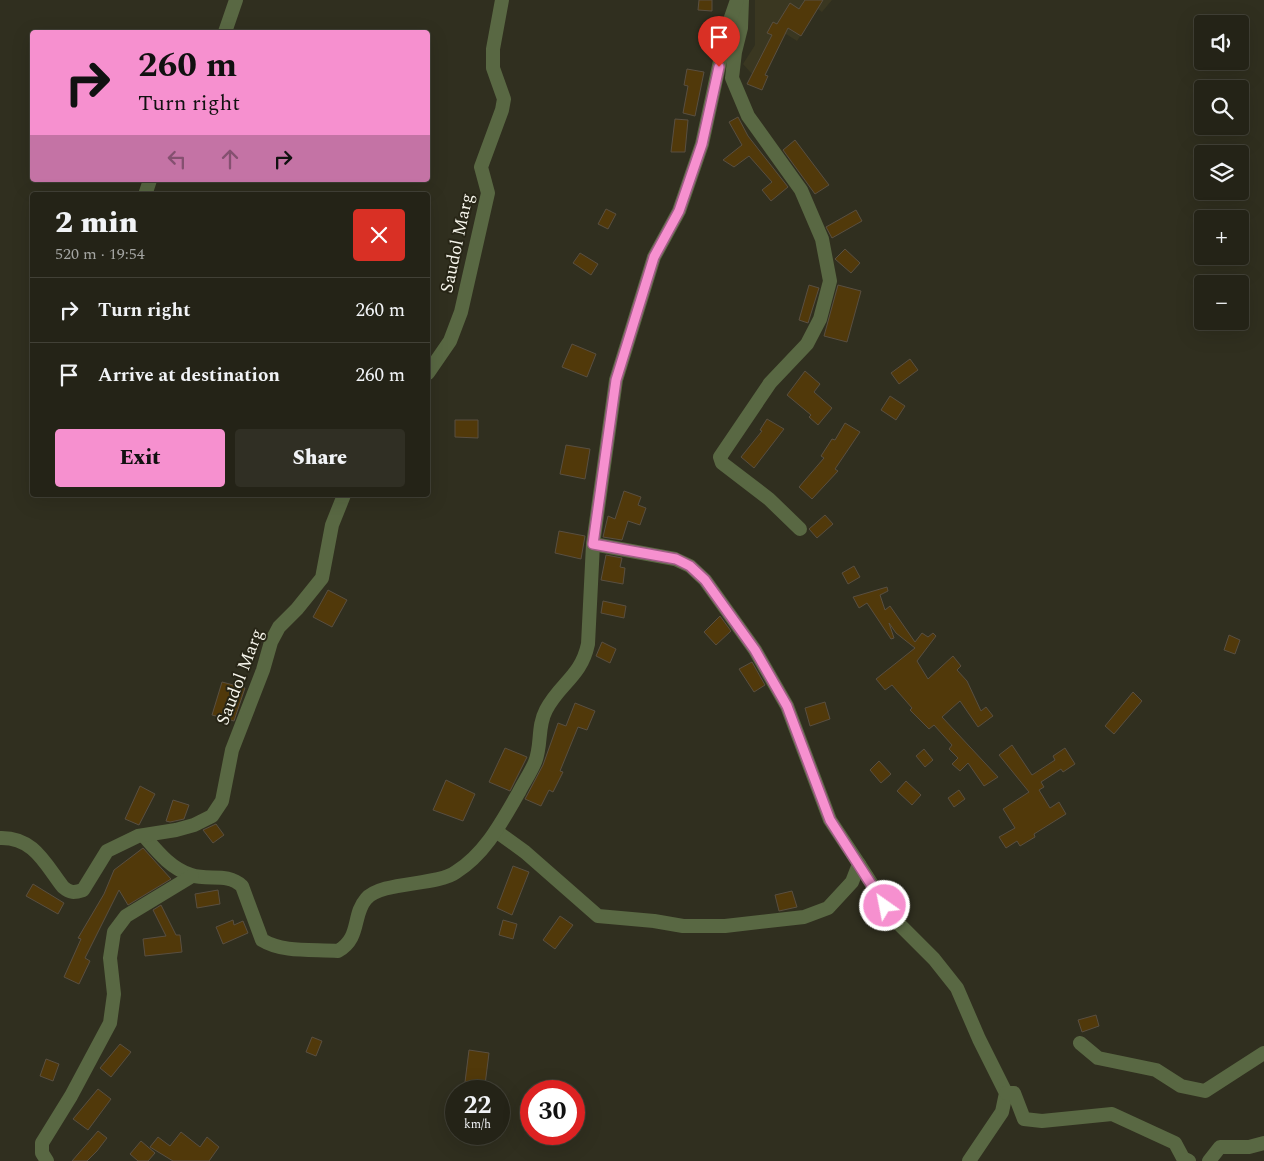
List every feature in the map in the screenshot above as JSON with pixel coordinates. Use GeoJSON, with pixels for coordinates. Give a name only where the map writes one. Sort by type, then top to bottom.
{"type":"FeatureCollection","features":[{"type":"Feature","properties":{"kind":"street"},"geometry":{"type":"LineString","coordinates":[[226,30],[236,0]]}},
{"type":"Feature","properties":{"kind":"street","name":"Saudol Marg"},"geometry":{"type":"LineString","coordinates":[[430,370],[450,341],[461,312],[488,193],[481,167],[502,110],[504,99],[502,88],[493,68],[493,49],[502,0]]}},
{"type":"Feature","properties":{"kind":"street"},"geometry":{"type":"LineString","coordinates":[[144,836],[167,862],[192,876],[230,878],[242,886],[256,928],[262,940],[268,944],[281,948],[338,951],[345,947],[352,938],[366,899],[378,892],[455,874],[475,858],[496,831],[536,761],[538,731],[546,710],[579,670],[586,657],[593,544],[616,380],[654,257],[679,211],[702,144],[727,29],[737,0]]}},
{"type":"Feature","properties":{"kind":"street"},"geometry":{"type":"LineString","coordinates":[[742,0],[741,28],[735,52],[732,78],[748,116],[801,190],[822,238],[830,281],[820,319],[807,344],[770,383],[720,457],[722,463],[769,499],[800,529]]}},
{"type":"Feature","properties":{"kind":"street","name":"Saudol Marg"},"geometry":{"type":"LineString","coordinates":[[0,838],[14,838],[33,848],[63,888],[69,892],[76,892],[83,890],[107,851],[138,836],[194,825],[212,816],[222,801],[232,750],[263,670],[271,642],[279,627],[298,609],[322,578],[332,525],[343,497]]}},
{"type":"Feature","properties":{"kind":"street"},"geometry":{"type":"LineString","coordinates":[[593,544],[676,559],[690,566],[705,580],[755,650],[787,706],[830,820],[894,919],[934,959],[956,988],[1006,1093],[1002,1112],[968,1161]]}},
{"type":"Feature","properties":{"kind":"street"},"geometry":{"type":"LineString","coordinates":[[496,831],[525,852],[598,916],[654,921],[683,926],[725,926],[804,917],[828,908],[852,882],[859,864]]}},
{"type":"Feature","properties":{"kind":"street"},"geometry":{"type":"LineString","coordinates":[[47,1161],[42,1153],[42,1143],[71,1096],[110,1023],[114,994],[110,958],[114,932],[126,916],[192,876]]}},
{"type":"Feature","properties":{"kind":"street"},"geometry":{"type":"LineString","coordinates":[[1080,1043],[1098,1058],[1156,1070],[1182,1086],[1205,1092],[1264,1053]]}},
{"type":"Feature","properties":{"kind":"street"},"geometry":{"type":"LineString","coordinates":[[1006,1093],[1014,1093],[1024,1119],[1042,1121],[1112,1114],[1175,1143],[1183,1158],[1189,1161]]}},
{"type":"Feature","properties":{"kind":"street"},"geometry":{"type":"LineString","coordinates":[[1209,1161],[1220,1147],[1249,1146],[1264,1143]]}},
{"type":"Feature","properties":{"kind":"shaded area"},"geometry":{"type":"Polygon","coordinates":[[[755,0],[832,0],[822,12],[818,9],[797,41],[786,34],[762,79],[751,73],[743,64],[755,45],[755,0]]]}},
{"type":"Feature","properties":{"kind":"building"},"geometry":{"type":"Polygon","coordinates":[[[699,0],[712,0],[712,11],[698,10],[699,0]]]}},
{"type":"Feature","properties":{"kind":"building"},"geometry":{"type":"Polygon","coordinates":[[[805,0],[823,0],[801,36],[788,28],[765,75],[768,76],[762,90],[747,84],[772,35],[767,33],[773,22],[777,24],[790,3],[799,9],[805,0]]]}},
{"type":"Feature","properties":{"kind":"building"},"geometry":{"type":"Polygon","coordinates":[[[687,69],[704,72],[695,116],[683,113],[688,86],[684,85],[687,69]]]}},
{"type":"Feature","properties":{"kind":"building"},"geometry":{"type":"Polygon","coordinates":[[[738,117],[748,136],[788,187],[771,201],[762,190],[772,182],[749,156],[734,167],[723,160],[742,145],[729,122],[738,117]]]}},
{"type":"Feature","properties":{"kind":"building"},"geometry":{"type":"Polygon","coordinates":[[[675,119],[688,120],[685,152],[671,152],[675,119]]]}},
{"type":"Feature","properties":{"kind":"building"},"geometry":{"type":"Polygon","coordinates":[[[795,140],[829,185],[815,194],[783,150],[795,140]]]}},
{"type":"Feature","properties":{"kind":"building"},"geometry":{"type":"Polygon","coordinates":[[[606,209],[616,214],[608,229],[598,224],[606,209]]]}},
{"type":"Feature","properties":{"kind":"building"},"geometry":{"type":"Polygon","coordinates":[[[856,210],[862,221],[832,238],[826,227],[856,210]]]}},
{"type":"Feature","properties":{"kind":"building"},"geometry":{"type":"Polygon","coordinates":[[[845,249],[860,263],[851,273],[835,259],[845,249]]]}},
{"type":"Feature","properties":{"kind":"building"},"geometry":{"type":"Polygon","coordinates":[[[580,253],[598,264],[591,275],[573,263],[580,253]]]}},
{"type":"Feature","properties":{"kind":"building"},"geometry":{"type":"Polygon","coordinates":[[[809,285],[819,288],[808,323],[799,320],[809,285]]]}},
{"type":"Feature","properties":{"kind":"building"},"geometry":{"type":"Polygon","coordinates":[[[838,285],[861,291],[847,342],[824,336],[838,285]]]}},
{"type":"Feature","properties":{"kind":"building"},"geometry":{"type":"Polygon","coordinates":[[[572,344],[596,354],[587,377],[562,367],[572,344]]]}},
{"type":"Feature","properties":{"kind":"building"},"geometry":{"type":"Polygon","coordinates":[[[910,359],[918,370],[899,384],[891,373],[910,359]]]}},
{"type":"Feature","properties":{"kind":"building"},"geometry":{"type":"Polygon","coordinates":[[[805,371],[820,384],[814,392],[832,408],[818,425],[809,417],[811,415],[787,395],[805,371]]]}},
{"type":"Feature","properties":{"kind":"building"},"geometry":{"type":"Polygon","coordinates":[[[890,396],[905,406],[896,420],[881,410],[890,396]]]}},
{"type":"Feature","properties":{"kind":"building"},"geometry":{"type":"Polygon","coordinates":[[[767,419],[784,429],[754,468],[741,457],[762,431],[760,430],[767,419]]]}},
{"type":"Feature","properties":{"kind":"building"},"geometry":{"type":"Polygon","coordinates":[[[455,420],[478,420],[478,438],[455,437],[455,420]]]}},
{"type":"Feature","properties":{"kind":"building"},"geometry":{"type":"Polygon","coordinates":[[[845,423],[860,432],[835,469],[838,471],[812,499],[799,487],[824,458],[821,456],[832,439],[835,440],[845,423]]]}},
{"type":"Feature","properties":{"kind":"building"},"geometry":{"type":"Polygon","coordinates":[[[566,445],[590,449],[585,479],[560,474],[566,445]]]}},
{"type":"Feature","properties":{"kind":"building"},"geometry":{"type":"Polygon","coordinates":[[[624,491],[641,497],[638,505],[646,508],[640,525],[628,521],[622,540],[603,537],[608,516],[615,519],[624,491]]]}},
{"type":"Feature","properties":{"kind":"building"},"geometry":{"type":"Polygon","coordinates":[[[825,515],[833,524],[817,538],[809,529],[825,515]]]}},
{"type":"Feature","properties":{"kind":"building"},"geometry":{"type":"Polygon","coordinates":[[[559,531],[585,536],[581,559],[555,553],[559,531]]]}},
{"type":"Feature","properties":{"kind":"building"},"geometry":{"type":"Polygon","coordinates":[[[606,555],[622,558],[620,567],[625,568],[623,584],[601,580],[606,555]]]}},
{"type":"Feature","properties":{"kind":"building"},"geometry":{"type":"Polygon","coordinates":[[[854,566],[860,577],[848,584],[842,573],[854,566]]]}},
{"type":"Feature","properties":{"kind":"building"},"geometry":{"type":"Polygon","coordinates":[[[887,587],[888,591],[880,595],[885,610],[890,606],[915,642],[922,633],[928,637],[933,633],[936,636],[917,661],[928,679],[953,656],[961,666],[957,670],[967,681],[981,711],[986,707],[993,716],[978,727],[960,701],[942,717],[998,777],[984,786],[968,763],[960,771],[952,764],[958,758],[949,749],[952,745],[934,725],[929,729],[910,710],[912,708],[892,685],[885,690],[876,679],[915,648],[896,633],[889,623],[894,638],[891,639],[867,603],[859,608],[853,597],[887,587]]]}},
{"type":"Feature","properties":{"kind":"building"},"geometry":{"type":"Polygon","coordinates":[[[328,590],[347,600],[332,627],[313,617],[328,590]]]}},
{"type":"Feature","properties":{"kind":"building"},"geometry":{"type":"Polygon","coordinates":[[[603,601],[626,606],[624,618],[601,613],[603,601]]]}},
{"type":"Feature","properties":{"kind":"building"},"geometry":{"type":"Polygon","coordinates":[[[720,616],[731,631],[716,645],[704,632],[720,616]]]}},
{"type":"Feature","properties":{"kind":"building"},"geometry":{"type":"Polygon","coordinates":[[[1229,635],[1240,640],[1235,654],[1224,650],[1229,635]]]}},
{"type":"Feature","properties":{"kind":"building"},"geometry":{"type":"Polygon","coordinates":[[[602,642],[616,649],[610,663],[596,656],[602,642]]]}},
{"type":"Feature","properties":{"kind":"building"},"geometry":{"type":"Polygon","coordinates":[[[752,662],[765,685],[754,692],[739,669],[752,662]]]}},
{"type":"Feature","properties":{"kind":"building"},"geometry":{"type":"Polygon","coordinates":[[[222,682],[245,688],[234,721],[212,715],[222,682]]]}},
{"type":"Feature","properties":{"kind":"building"},"geometry":{"type":"Polygon","coordinates":[[[1133,692],[1142,701],[1114,734],[1105,726],[1133,692]]]}},
{"type":"Feature","properties":{"kind":"building"},"geometry":{"type":"Polygon","coordinates":[[[825,702],[830,719],[810,726],[805,708],[825,702]]]}},
{"type":"Feature","properties":{"kind":"building"},"geometry":{"type":"Polygon","coordinates":[[[575,703],[595,711],[587,730],[578,727],[560,771],[563,772],[553,792],[549,790],[541,806],[525,799],[543,765],[558,723],[566,726],[575,703]]]}},
{"type":"Feature","properties":{"kind":"building"},"geometry":{"type":"Polygon","coordinates":[[[1012,745],[1032,775],[1055,760],[1053,756],[1065,748],[1075,764],[1063,772],[1061,769],[1041,782],[1044,787],[1039,790],[1050,808],[1059,802],[1066,814],[1034,834],[1035,837],[1020,846],[1017,841],[1006,848],[999,837],[1015,828],[1003,809],[1029,792],[999,755],[1012,745]]]}},
{"type":"Feature","properties":{"kind":"building"},"geometry":{"type":"Polygon","coordinates":[[[505,748],[527,757],[510,791],[489,782],[505,748]]]}},
{"type":"Feature","properties":{"kind":"building"},"geometry":{"type":"Polygon","coordinates":[[[924,749],[933,760],[925,767],[916,756],[924,749]]]}},
{"type":"Feature","properties":{"kind":"building"},"geometry":{"type":"Polygon","coordinates":[[[879,761],[891,774],[881,783],[870,770],[879,761]]]}},
{"type":"Feature","properties":{"kind":"building"},"geometry":{"type":"Polygon","coordinates":[[[446,780],[475,794],[463,821],[433,810],[446,780]]]}},
{"type":"Feature","properties":{"kind":"building"},"geometry":{"type":"Polygon","coordinates":[[[906,781],[921,795],[912,805],[897,791],[906,781]]]}},
{"type":"Feature","properties":{"kind":"building"},"geometry":{"type":"Polygon","coordinates":[[[140,786],[155,794],[139,825],[125,819],[140,786]]]}},
{"type":"Feature","properties":{"kind":"building"},"geometry":{"type":"Polygon","coordinates":[[[959,790],[965,799],[954,807],[948,798],[959,790]]]}},
{"type":"Feature","properties":{"kind":"building"},"geometry":{"type":"Polygon","coordinates":[[[173,800],[189,805],[184,819],[170,822],[166,821],[173,800]]]}},
{"type":"Feature","properties":{"kind":"building"},"geometry":{"type":"Polygon","coordinates":[[[216,824],[224,835],[213,843],[203,830],[216,824]]]}},
{"type":"Feature","properties":{"kind":"building"},"geometry":{"type":"Polygon","coordinates":[[[143,848],[171,879],[128,905],[119,890],[85,958],[90,961],[79,984],[64,977],[81,939],[78,938],[104,894],[114,870],[143,848]]]}},
{"type":"Feature","properties":{"kind":"building"},"geometry":{"type":"Polygon","coordinates":[[[513,866],[529,872],[512,915],[497,908],[513,866]]]}},
{"type":"Feature","properties":{"kind":"building"},"geometry":{"type":"Polygon","coordinates":[[[33,884],[64,903],[58,914],[26,896],[33,884]]]}},
{"type":"Feature","properties":{"kind":"building"},"geometry":{"type":"Polygon","coordinates":[[[218,890],[220,904],[197,908],[195,894],[218,890]]]}},
{"type":"Feature","properties":{"kind":"building"},"geometry":{"type":"Polygon","coordinates":[[[792,891],[797,907],[779,911],[775,895],[792,891]]]}},
{"type":"Feature","properties":{"kind":"building"},"geometry":{"type":"Polygon","coordinates":[[[161,905],[176,935],[180,935],[182,952],[145,956],[143,939],[166,936],[153,910],[161,905]]]}},
{"type":"Feature","properties":{"kind":"building"},"geometry":{"type":"Polygon","coordinates":[[[560,916],[573,925],[555,949],[543,940],[560,916]]]}},
{"type":"Feature","properties":{"kind":"building"},"geometry":{"type":"Polygon","coordinates":[[[233,920],[234,925],[243,921],[248,933],[223,944],[216,927],[233,920]]]}},
{"type":"Feature","properties":{"kind":"building"},"geometry":{"type":"Polygon","coordinates":[[[503,920],[517,924],[513,939],[499,935],[503,920]]]}},
{"type":"Feature","properties":{"kind":"building"},"geometry":{"type":"Polygon","coordinates":[[[1096,1015],[1099,1026],[1082,1032],[1078,1020],[1096,1015]]]}},
{"type":"Feature","properties":{"kind":"building"},"geometry":{"type":"Polygon","coordinates":[[[312,1037],[322,1041],[316,1056],[306,1052],[312,1037]]]}},
{"type":"Feature","properties":{"kind":"building"},"geometry":{"type":"Polygon","coordinates":[[[120,1044],[131,1052],[111,1077],[100,1068],[120,1044]]]}},
{"type":"Feature","properties":{"kind":"building"},"geometry":{"type":"Polygon","coordinates":[[[469,1050],[489,1053],[486,1080],[465,1080],[469,1050]]]}},
{"type":"Feature","properties":{"kind":"building"},"geometry":{"type":"Polygon","coordinates":[[[46,1059],[59,1064],[53,1081],[40,1076],[46,1059]]]}},
{"type":"Feature","properties":{"kind":"building"},"geometry":{"type":"Polygon","coordinates":[[[98,1089],[111,1099],[88,1130],[73,1119],[98,1089]]]}},
{"type":"Feature","properties":{"kind":"building"},"geometry":{"type":"Polygon","coordinates":[[[98,1131],[107,1138],[97,1151],[87,1161],[72,1161],[98,1131]]]}},
{"type":"Feature","properties":{"kind":"building"},"geometry":{"type":"Polygon","coordinates":[[[181,1132],[200,1147],[207,1137],[219,1147],[209,1161],[173,1161],[150,1147],[158,1137],[170,1146],[181,1132]]]}},
{"type":"Feature","properties":{"kind":"building"},"geometry":{"type":"Polygon","coordinates":[[[141,1141],[155,1153],[148,1161],[138,1161],[130,1154],[141,1141]]]}},
{"type":"Feature","properties":{"kind":"route"},"geometry":{"type":"LineString","coordinates":[[719,67],[702,144],[679,211],[654,257],[616,380],[593,544],[676,559],[690,566],[705,580],[755,650],[787,706],[830,820],[885,906]]}}]}
